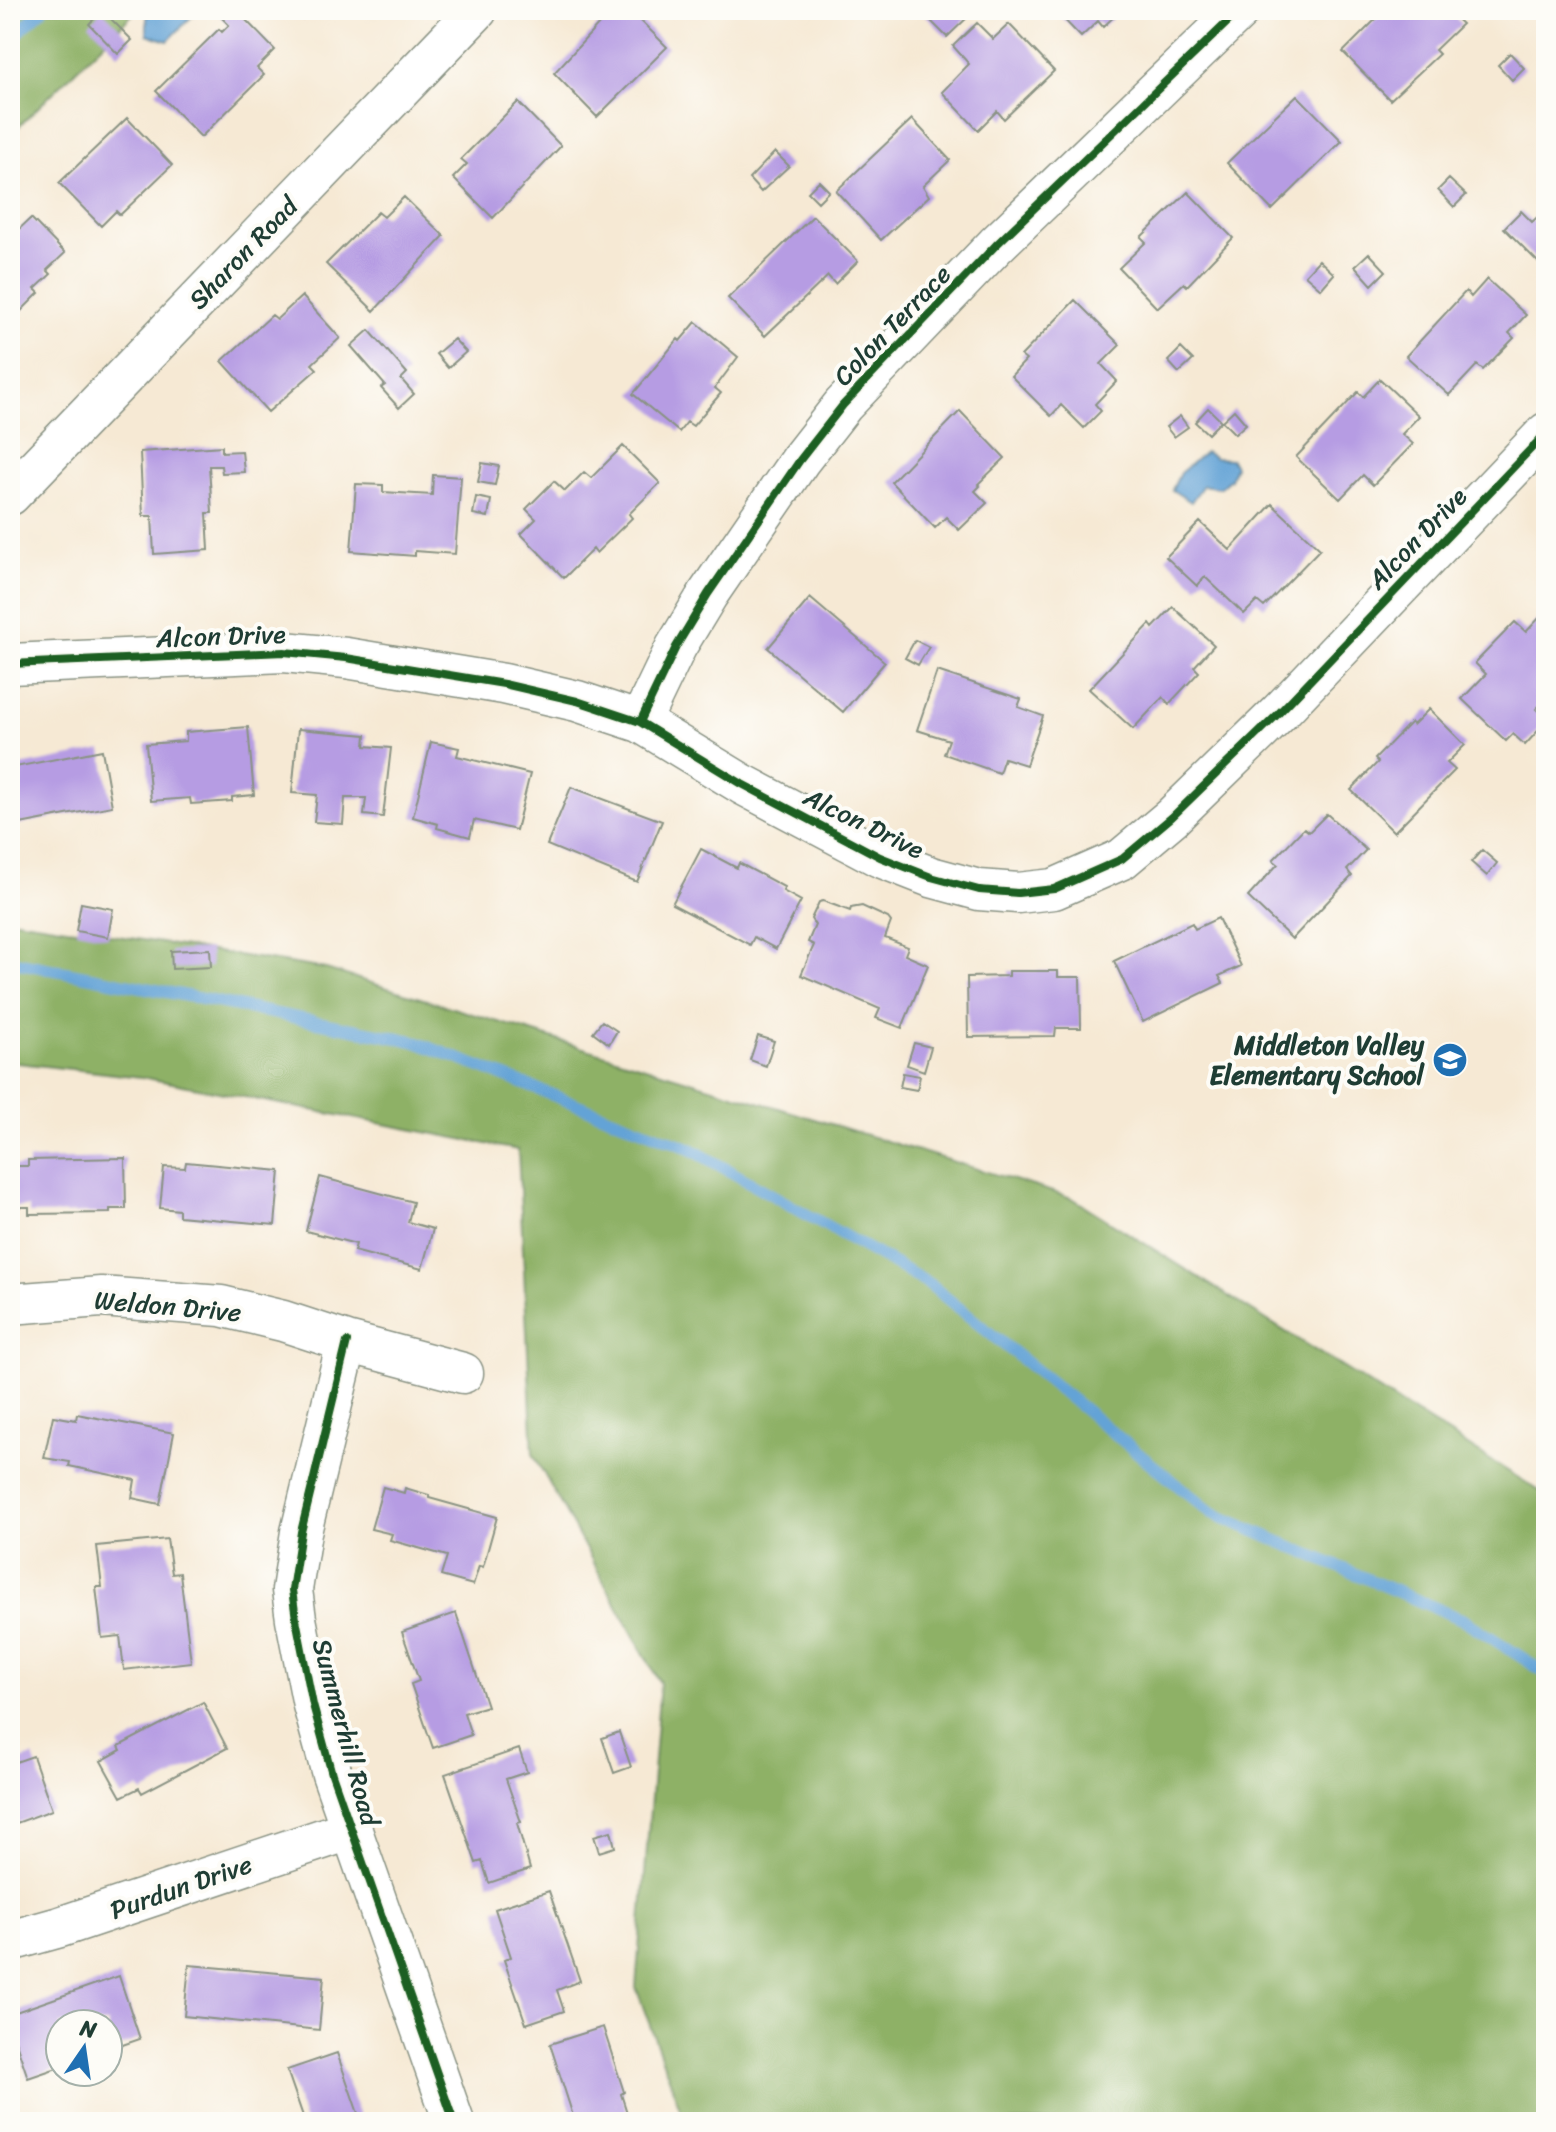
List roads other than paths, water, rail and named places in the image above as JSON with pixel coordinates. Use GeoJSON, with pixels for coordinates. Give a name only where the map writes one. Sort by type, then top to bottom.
{"type":"FeatureCollection","features":[{"type":"Feature","properties":{"kind":"street","name":"Sharon Road"},"geometry":{"type":"LineString","coordinates":[[10,495],[477,10]]}},
{"type":"Feature","properties":{"kind":"street","name":"Colon Terrace"},"geometry":{"type":"LineString","coordinates":[[640,722],[676,647],[708,594],[800,460],[843,405],[996,245],[1240,10]]}},
{"type":"Feature","properties":{"kind":"street","name":"Alcon Drive"},"geometry":{"type":"LineString","coordinates":[[10,664],[284,652],[346,658],[504,684],[577,701],[640,722],[742,784],[880,857],[931,877],[979,890],[1018,893],[1054,889],[1122,859],[1172,817],[1278,714],[1546,433]]}},
{"type":"Feature","properties":{"kind":"street","name":"Weldon Drive"},"geometry":{"type":"LineString","coordinates":[[10,1304],[101,1297],[221,1306],[463,1373]]}},
{"type":"Feature","properties":{"kind":"street","name":"Summerhill Road"},"geometry":{"type":"LineString","coordinates":[[347,1342],[309,1492],[292,1590],[313,1705],[332,1774],[454,2122]]}},
{"type":"Feature","properties":{"kind":"street","name":"Purdun Drive"},"geometry":{"type":"LineString","coordinates":[[10,1941],[352,1829]]}},
{"type":"Feature","properties":{"kind":"water"},"geometry":{"type":"Polygon","coordinates":[[[154,10],[196,12],[168,41],[147,34],[147,17],[154,10]]]}},
{"type":"Feature","properties":{"kind":"water"},"geometry":{"type":"Polygon","coordinates":[[[1205,452],[1215,458],[1231,459],[1235,466],[1230,479],[1220,488],[1203,485],[1191,502],[1172,490],[1180,473],[1205,452]]]}},
{"type":"Feature","properties":{"kind":"waterway"},"geometry":{"type":"LineString","coordinates":[[10,40],[42,10]]}},
{"type":"Feature","properties":{"kind":"waterway"},"geometry":{"type":"LineString","coordinates":[[10,961],[413,1041],[689,1148],[928,1283],[1212,1513],[1464,1620],[1546,1673]]}},
{"type":"Feature","properties":{"kind":"place","name":"Middleton Valley Elementary School"},"geometry":{"type":"Point","coordinates":[1450,1060]}}]}
